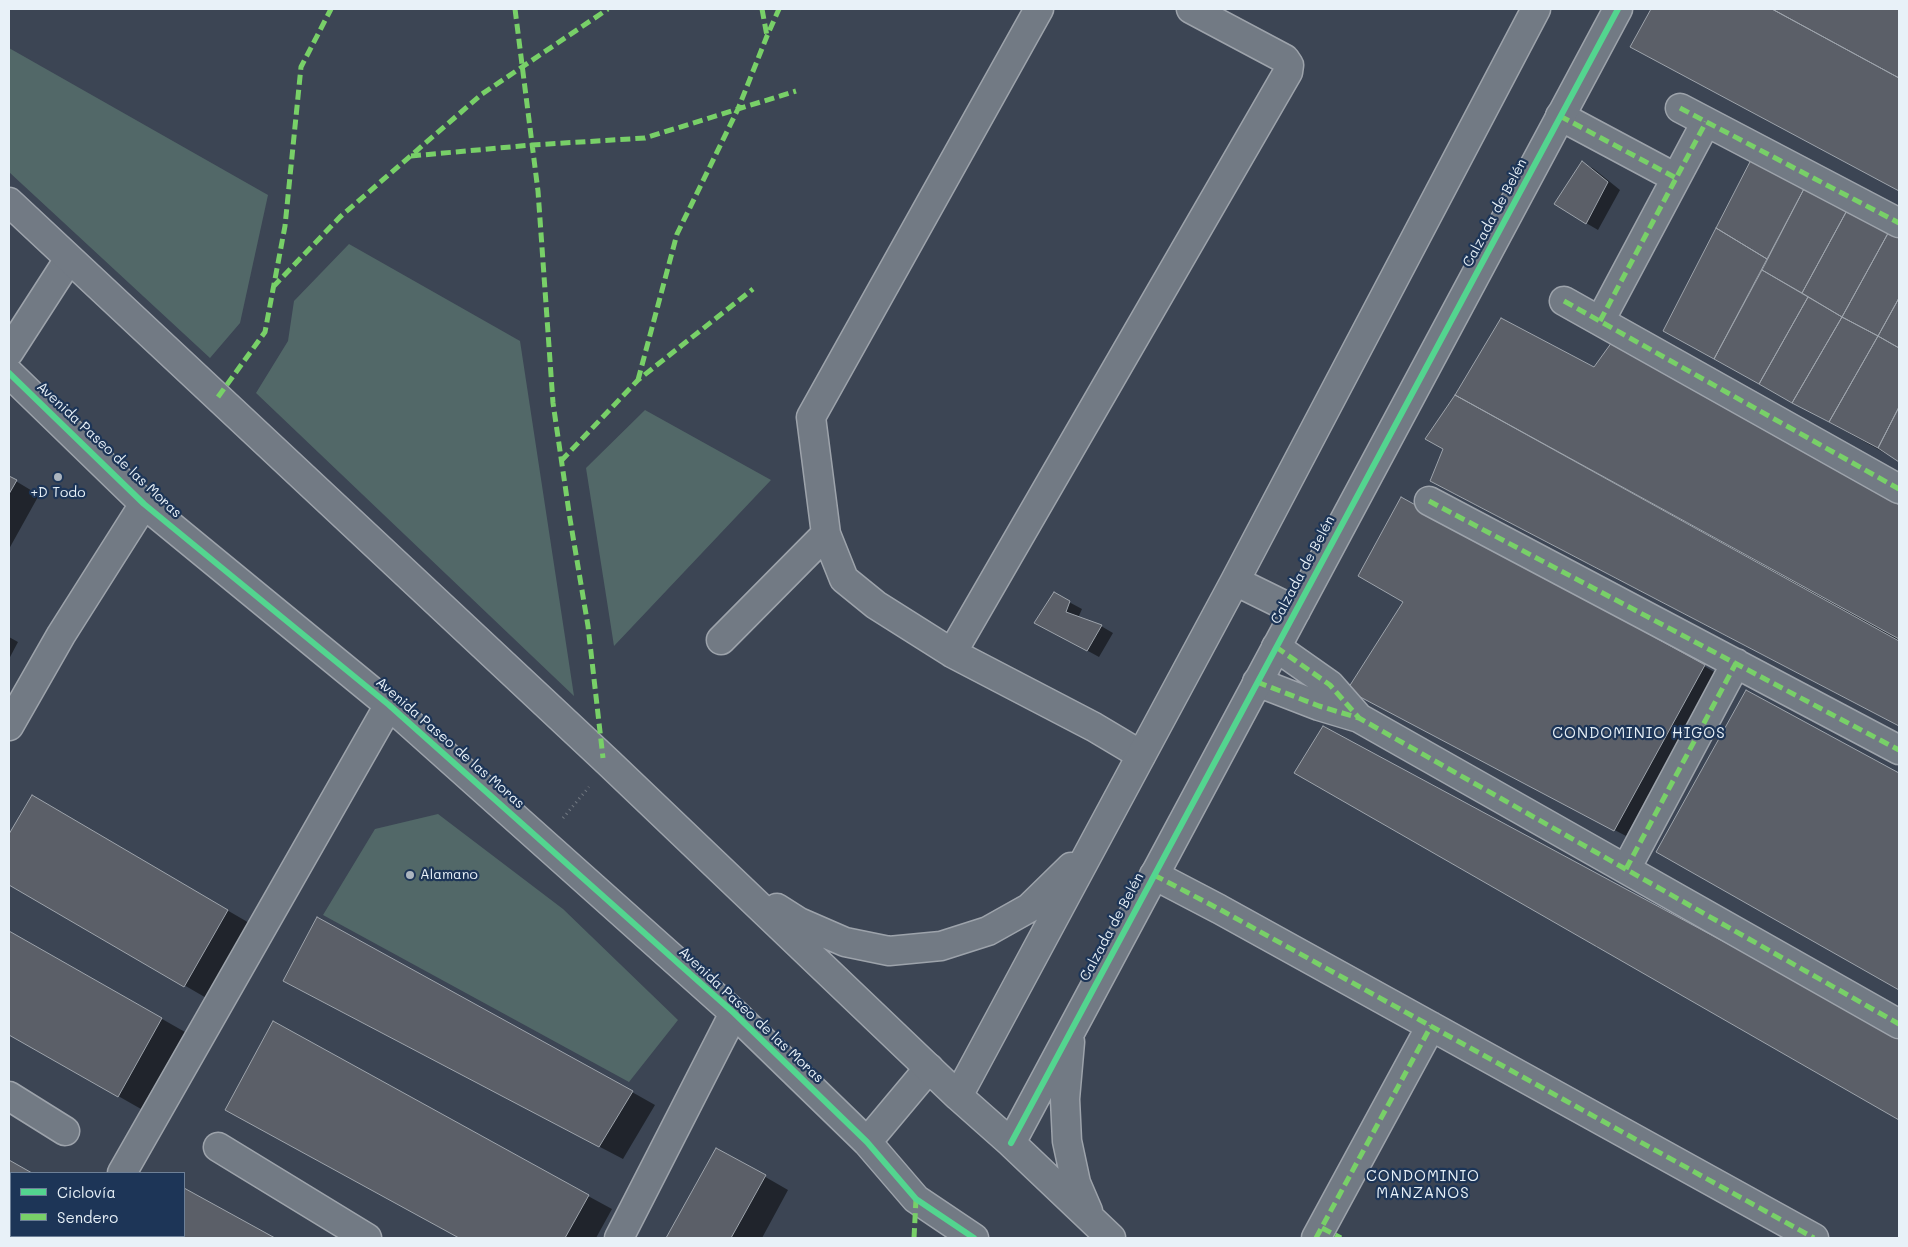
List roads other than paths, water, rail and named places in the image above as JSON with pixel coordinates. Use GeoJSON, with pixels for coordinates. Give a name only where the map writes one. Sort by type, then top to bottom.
{"type":"FeatureCollection","features":[{"type":"Feature","properties":{"kind":"street"},"geometry":{"type":"LineString","coordinates":[[1039,9],[812,417],[826,534],[844,579],[876,605],[952,653],[1094,727],[1141,755]]}},
{"type":"Feature","properties":{"kind":"street"},"geometry":{"type":"LineString","coordinates":[[952,653],[1288,72],[1289,64],[1285,59],[1191,9]]}},
{"type":"Feature","properties":{"kind":"street"},"geometry":{"type":"LineString","coordinates":[[958,1096],[1235,581],[1536,9]]}},
{"type":"Feature","properties":{"kind":"street","name":"Calzada de Belén"},"geometry":{"type":"LineString","coordinates":[[1011,1142],[1618,9]]}},
{"type":"Feature","properties":{"kind":"street"},"geometry":{"type":"LineString","coordinates":[[1680,108],[1899,223]]}},
{"type":"Feature","properties":{"kind":"street"},"geometry":{"type":"LineString","coordinates":[[1560,116],[1676,178]]}},
{"type":"Feature","properties":{"kind":"street"},"geometry":{"type":"LineString","coordinates":[[1600,321],[1706,122]]}},
{"type":"Feature","properties":{"kind":"street"},"geometry":{"type":"LineString","coordinates":[[9,202],[609,763],[958,1096],[1011,1142],[1102,1230]]}},
{"type":"Feature","properties":{"kind":"street"},"geometry":{"type":"LineString","coordinates":[[9,352],[69,259]]}},
{"type":"Feature","properties":{"kind":"street"},"geometry":{"type":"LineString","coordinates":[[1564,301],[1899,489]]}},
{"type":"Feature","properties":{"kind":"street","name":"Avenida Paseo de las Moras"},"geometry":{"type":"LineString","coordinates":[[9,373],[144,504],[389,705],[734,1013],[867,1142],[916,1199],[974,1238]]}},
{"type":"Feature","properties":{"kind":"street"},"geometry":{"type":"LineString","coordinates":[[1429,501],[1899,750]]}},
{"type":"Feature","properties":{"kind":"street"},"geometry":{"type":"LineString","coordinates":[[9,726],[61,635],[144,504]]}},
{"type":"Feature","properties":{"kind":"street"},"geometry":{"type":"LineString","coordinates":[[721,640],[826,534]]}},
{"type":"Feature","properties":{"kind":"street"},"geometry":{"type":"LineString","coordinates":[[1235,581],[1296,611]]}},
{"type":"Feature","properties":{"kind":"street"},"geometry":{"type":"LineString","coordinates":[[1276,647],[1330,685],[1358,718]]}},
{"type":"Feature","properties":{"kind":"street"},"geometry":{"type":"LineString","coordinates":[[1626,869],[1736,663]]}},
{"type":"Feature","properties":{"kind":"street"},"geometry":{"type":"LineString","coordinates":[[1257,682],[1319,706],[1358,718],[1899,1024]]}},
{"type":"Feature","properties":{"kind":"street"},"geometry":{"type":"LineString","coordinates":[[123,1172],[389,705]]}},
{"type":"Feature","properties":{"kind":"street"},"geometry":{"type":"LineString","coordinates":[[734,882],[799,922],[845,942],[889,951],[941,946],[988,931],[1029,908],[1061,878],[1097,837]]}},
{"type":"Feature","properties":{"kind":"street"},"geometry":{"type":"LineString","coordinates":[[1154,875],[1219,908],[1814,1238]]}},
{"type":"Feature","properties":{"kind":"street"},"geometry":{"type":"LineString","coordinates":[[619,1238],[734,1013]]}},
{"type":"Feature","properties":{"kind":"street"},"geometry":{"type":"LineString","coordinates":[[1326,1235],[1431,1026]]}},
{"type":"Feature","properties":{"kind":"street"},"geometry":{"type":"LineString","coordinates":[[1072,1028],[1065,1099],[1067,1141],[1076,1183],[1102,1230]]}},
{"type":"Feature","properties":{"kind":"street"},"geometry":{"type":"LineString","coordinates":[[867,1142],[929,1068]]}},
{"type":"Feature","properties":{"kind":"street"},"geometry":{"type":"LineString","coordinates":[[9,1096],[66,1131]]}},
{"type":"Feature","properties":{"kind":"street"},"geometry":{"type":"LineString","coordinates":[[218,1147],[367,1238]]}},
{"type":"Feature","properties":{"kind":"place","name":"+D Todo"},"geometry":{"type":"Point","coordinates":[58,477]}},
{"type":"Feature","properties":{"kind":"place","name":"Alamano"},"geometry":{"type":"Point","coordinates":[410,875]}},
{"type":"Feature","properties":{"kind":"district","name":"CONDOMINIO HIGOS"},"geometry":{"type":"Point","coordinates":[1639,733]}},
{"type":"Feature","properties":{"kind":"district","name":"CONDOMINIO MANZANOS"},"geometry":{"type":"Point","coordinates":[1423,1184]}}]}
